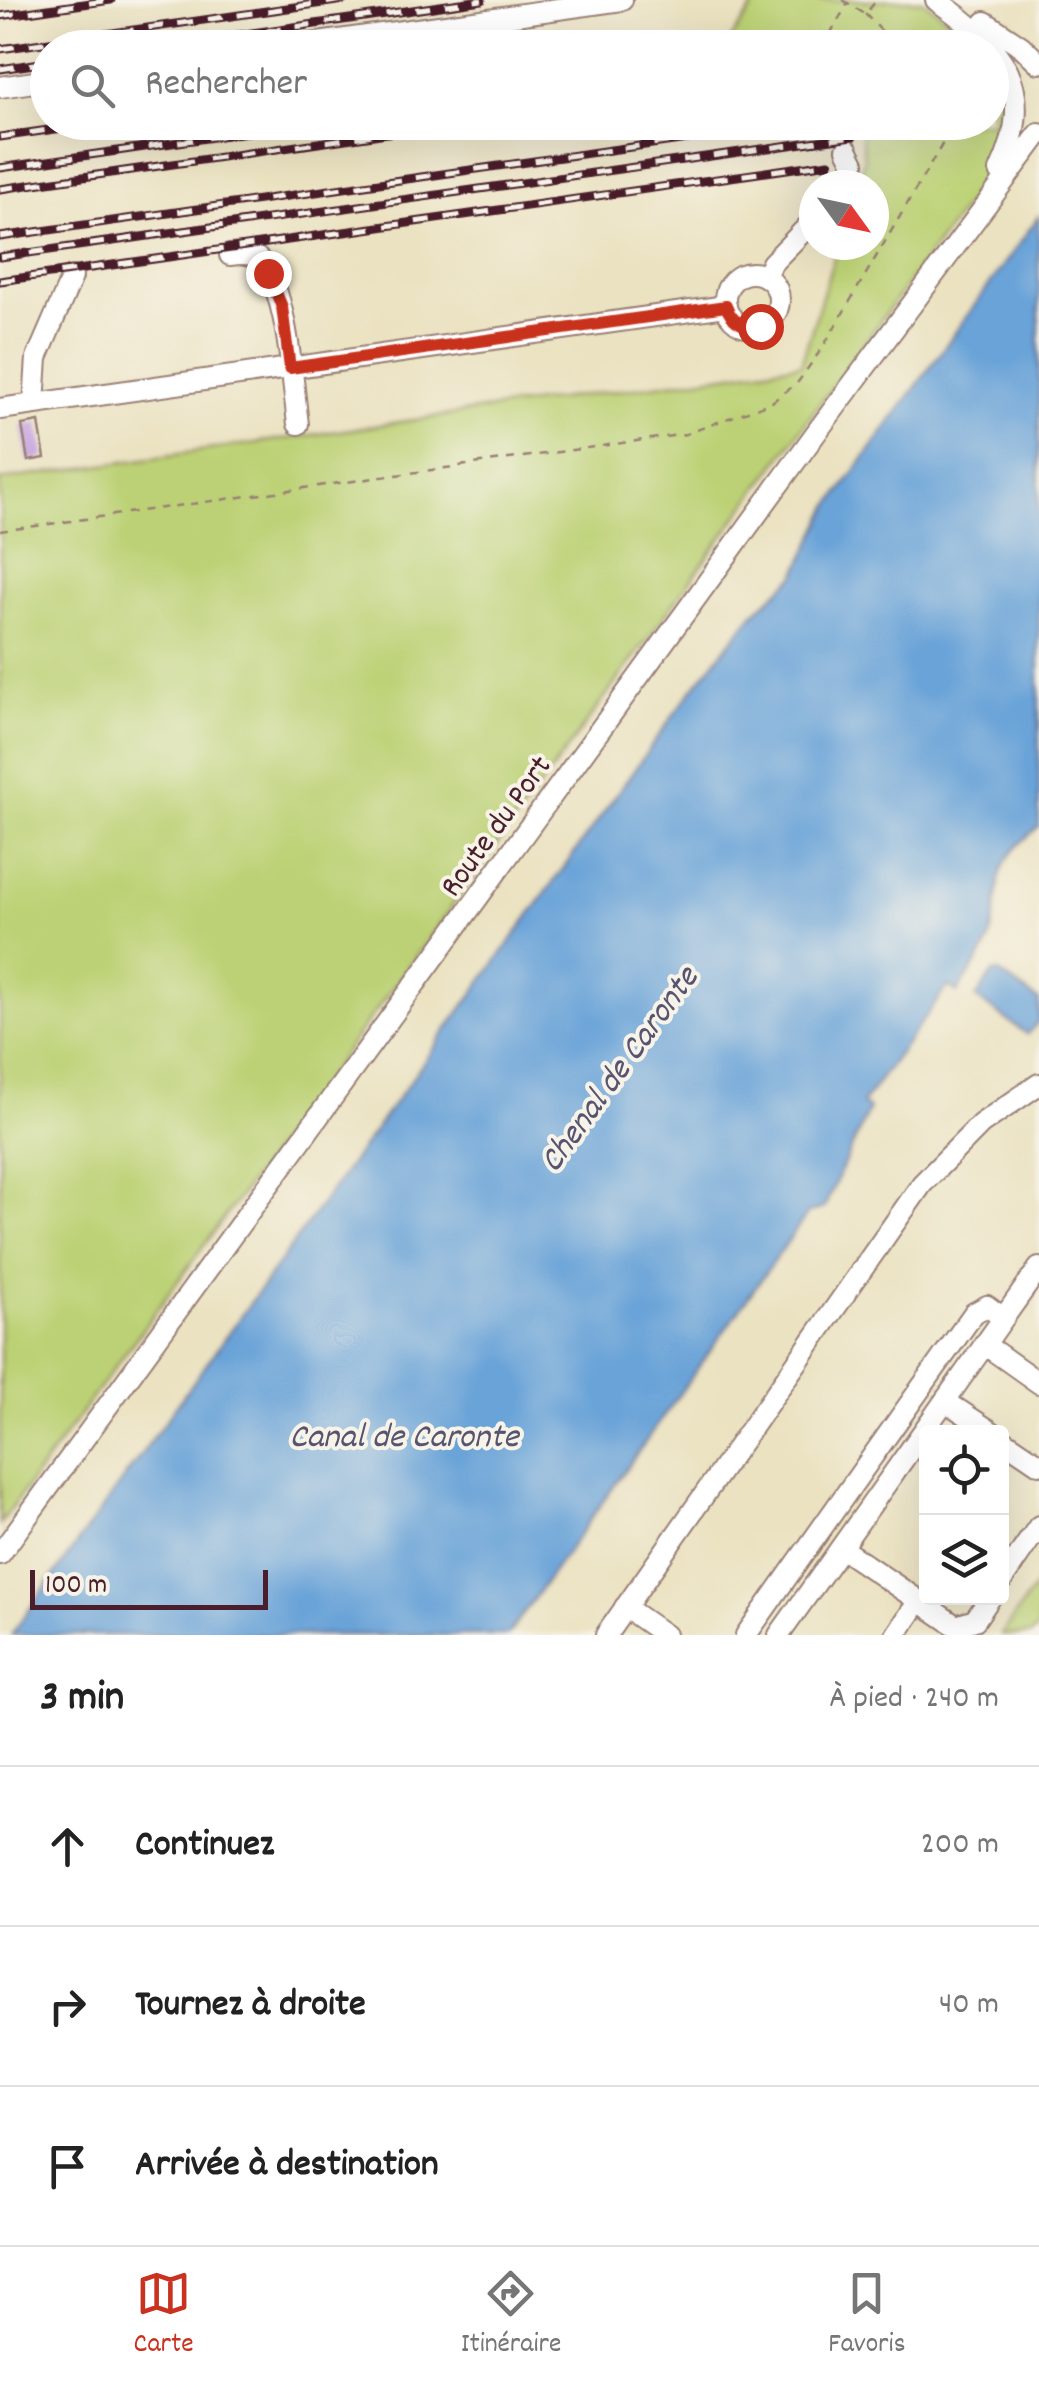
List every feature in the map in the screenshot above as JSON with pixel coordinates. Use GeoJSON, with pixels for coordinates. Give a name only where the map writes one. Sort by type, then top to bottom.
{"type":"FeatureCollection","features":[{"type":"Feature","properties":{"kind":"street"},"geometry":{"type":"LineString","coordinates":[[410,30],[622,0]]}},
{"type":"Feature","properties":{"kind":"street"},"geometry":{"type":"LineString","coordinates":[[936,0],[976,30]]}},
{"type":"Feature","properties":{"kind":"street"},"geometry":{"type":"LineString","coordinates":[[956,0],[999,30]]}},
{"type":"Feature","properties":{"kind":"street"},"geometry":{"type":"LineString","coordinates":[[1009,37],[1039,63]]}},
{"type":"Feature","properties":{"kind":"street"},"geometry":{"type":"LineString","coordinates":[[948,254],[1006,160],[1019,128],[1022,99],[1009,65]]}},
{"type":"Feature","properties":{"kind":"street"},"geometry":{"type":"LineString","coordinates":[[1016,76],[1039,88]]}},
{"type":"Feature","properties":{"kind":"street"},"geometry":{"type":"LineString","coordinates":[[0,87],[30,83]]}},
{"type":"Feature","properties":{"kind":"street","name":"Route du Port"},"geometry":{"type":"LineString","coordinates":[[0,1554],[1039,134]]}},
{"type":"Feature","properties":{"kind":"street"},"geometry":{"type":"LineString","coordinates":[[847,149],[854,163],[851,170]]}},
{"type":"Feature","properties":{"kind":"street"},"geometry":{"type":"LineString","coordinates":[[766,277],[772,263],[799,235]]}},
{"type":"Feature","properties":{"kind":"street"},"geometry":{"type":"LineString","coordinates":[[230,255],[253,255],[268,273],[282,307],[298,424]]}},
{"type":"Feature","properties":{"kind":"street"},"geometry":{"type":"LineString","coordinates":[[740,276],[766,277],[779,299],[774,316],[760,326],[742,326],[726,306],[728,288],[740,276]]}},
{"type":"Feature","properties":{"kind":"street"},"geometry":{"type":"LineString","coordinates":[[34,404],[37,358],[72,277]]}},
{"type":"Feature","properties":{"kind":"street"},"geometry":{"type":"LineString","coordinates":[[0,409],[726,306]]}},
{"type":"Feature","properties":{"kind":"street"},"geometry":{"type":"LineString","coordinates":[[606,1635],[922,1184],[960,1144],[1039,1084]]}},
{"type":"Feature","properties":{"kind":"street"},"geometry":{"type":"LineString","coordinates":[[1019,1096],[1039,1110]]}},
{"type":"Feature","properties":{"kind":"street"},"geometry":{"type":"LineString","coordinates":[[780,1635],[1039,1268]]}},
{"type":"Feature","properties":{"kind":"street"},"geometry":{"type":"LineString","coordinates":[[746,1635],[974,1312],[986,1306],[1003,1318]]}},
{"type":"Feature","properties":{"kind":"street"},"geometry":{"type":"LineString","coordinates":[[984,1344],[1039,1383]]}},
{"type":"Feature","properties":{"kind":"street"},"geometry":{"type":"LineString","coordinates":[[945,1400],[982,1425]]}},
{"type":"Feature","properties":{"kind":"street"},"geometry":{"type":"LineString","coordinates":[[1009,1444],[1039,1464]]}},
{"type":"Feature","properties":{"kind":"street"},"geometry":{"type":"LineString","coordinates":[[1009,1570],[1039,1526]]}},
{"type":"Feature","properties":{"kind":"street"},"geometry":{"type":"LineString","coordinates":[[840,1548],[918,1602],[896,1635]]}},
{"type":"Feature","properties":{"kind":"street"},"geometry":{"type":"LineString","coordinates":[[923,1605],[956,1626],[974,1620],[985,1605]]}},
{"type":"Feature","properties":{"kind":"street"},"geometry":{"type":"LineString","coordinates":[[626,1607],[666,1635]]}},
{"type":"Feature","properties":{"kind":"path"},"geometry":{"type":"LineString","coordinates":[[842,0],[865,14],[881,30]]}},
{"type":"Feature","properties":{"kind":"path"},"geometry":{"type":"LineString","coordinates":[[865,14],[876,0]]}},
{"type":"Feature","properties":{"kind":"path"},"geometry":{"type":"LineString","coordinates":[[832,30],[848,3]]}},
{"type":"Feature","properties":{"kind":"path"},"geometry":{"type":"LineString","coordinates":[[0,531],[686,434],[772,402],[798,382],[823,347],[942,140]]}},
{"type":"Feature","properties":{"kind":"green space"},"geometry":{"type":"Polygon","coordinates":[[[758,0],[923,0],[963,30],[737,30],[758,0]]]}},
{"type":"Feature","properties":{"kind":"green space"},"geometry":{"type":"Polygon","coordinates":[[[862,140],[1002,140],[999,159],[0,1524],[0,480],[801,364],[833,260],[889,260],[889,170],[861,170],[862,140]]]}},
{"type":"Feature","properties":{"kind":"green space"},"geometry":{"type":"Polygon","coordinates":[[[1039,1581],[1039,1625],[1031,1635],[1001,1635],[1039,1581]]]}},
{"type":"Feature","properties":{"kind":"water","name":"Canal de Caronte"},"geometry":{"type":"Polygon","coordinates":[[[1039,216],[1039,827],[1010,854],[1004,866],[990,938],[980,959],[957,993],[948,986],[862,1104],[869,1109],[824,1208],[808,1213],[508,1635],[11,1635],[691,691],[753,614],[795,576],[830,506],[1039,216]]]}},
{"type":"Feature","properties":{"kind":"water"},"geometry":{"type":"Polygon","coordinates":[[[998,972],[1039,1001],[1039,1021],[1027,1034],[976,998],[993,973],[998,972]]]}},
{"type":"Feature","properties":{"kind":"building"},"geometry":{"type":"Polygon","coordinates":[[[39,422],[45,458],[28,461],[22,425],[39,422]]]}},
{"type":"Feature","properties":{"kind":"railway"},"geometry":{"type":"LineString","coordinates":[[0,16],[111,0]]}},
{"type":"Feature","properties":{"kind":"railway"},"geometry":{"type":"LineString","coordinates":[[133,30],[344,0]]}},
{"type":"Feature","properties":{"kind":"railway"},"geometry":{"type":"LineString","coordinates":[[273,30],[482,0]]}},
{"type":"Feature","properties":{"kind":"railway"},"geometry":{"type":"LineString","coordinates":[[0,49],[30,45]]}},
{"type":"Feature","properties":{"kind":"railway"},"geometry":{"type":"LineString","coordinates":[[0,69],[30,65]]}},
{"type":"Feature","properties":{"kind":"railway"},"geometry":{"type":"LineString","coordinates":[[0,137],[30,133]]}},
{"type":"Feature","properties":{"kind":"railway"},"geometry":{"type":"LineString","coordinates":[[0,168],[193,140]]}},
{"type":"Feature","properties":{"kind":"railway"},"geometry":{"type":"LineString","coordinates":[[0,189],[339,140]]}},
{"type":"Feature","properties":{"kind":"railway"},"geometry":{"type":"LineString","coordinates":[[0,237],[681,140]]}},
{"type":"Feature","properties":{"kind":"railway"},"geometry":{"type":"LineString","coordinates":[[0,257],[825,140]]}},
{"type":"Feature","properties":{"kind":"railway"},"geometry":{"type":"LineString","coordinates":[[0,281],[829,163]]}},
{"type":"Feature","properties":{"kind":"route"},"geometry":{"type":"LineString","coordinates":[[268,273],[282,307],[290,368],[726,306],[742,326],[760,326]]}},
{"type":"Feature","properties":{"kind":"water label","name":"Chenal de Caronte"},"geometry":{"type":"Point","coordinates":[617,1068]}}]}
